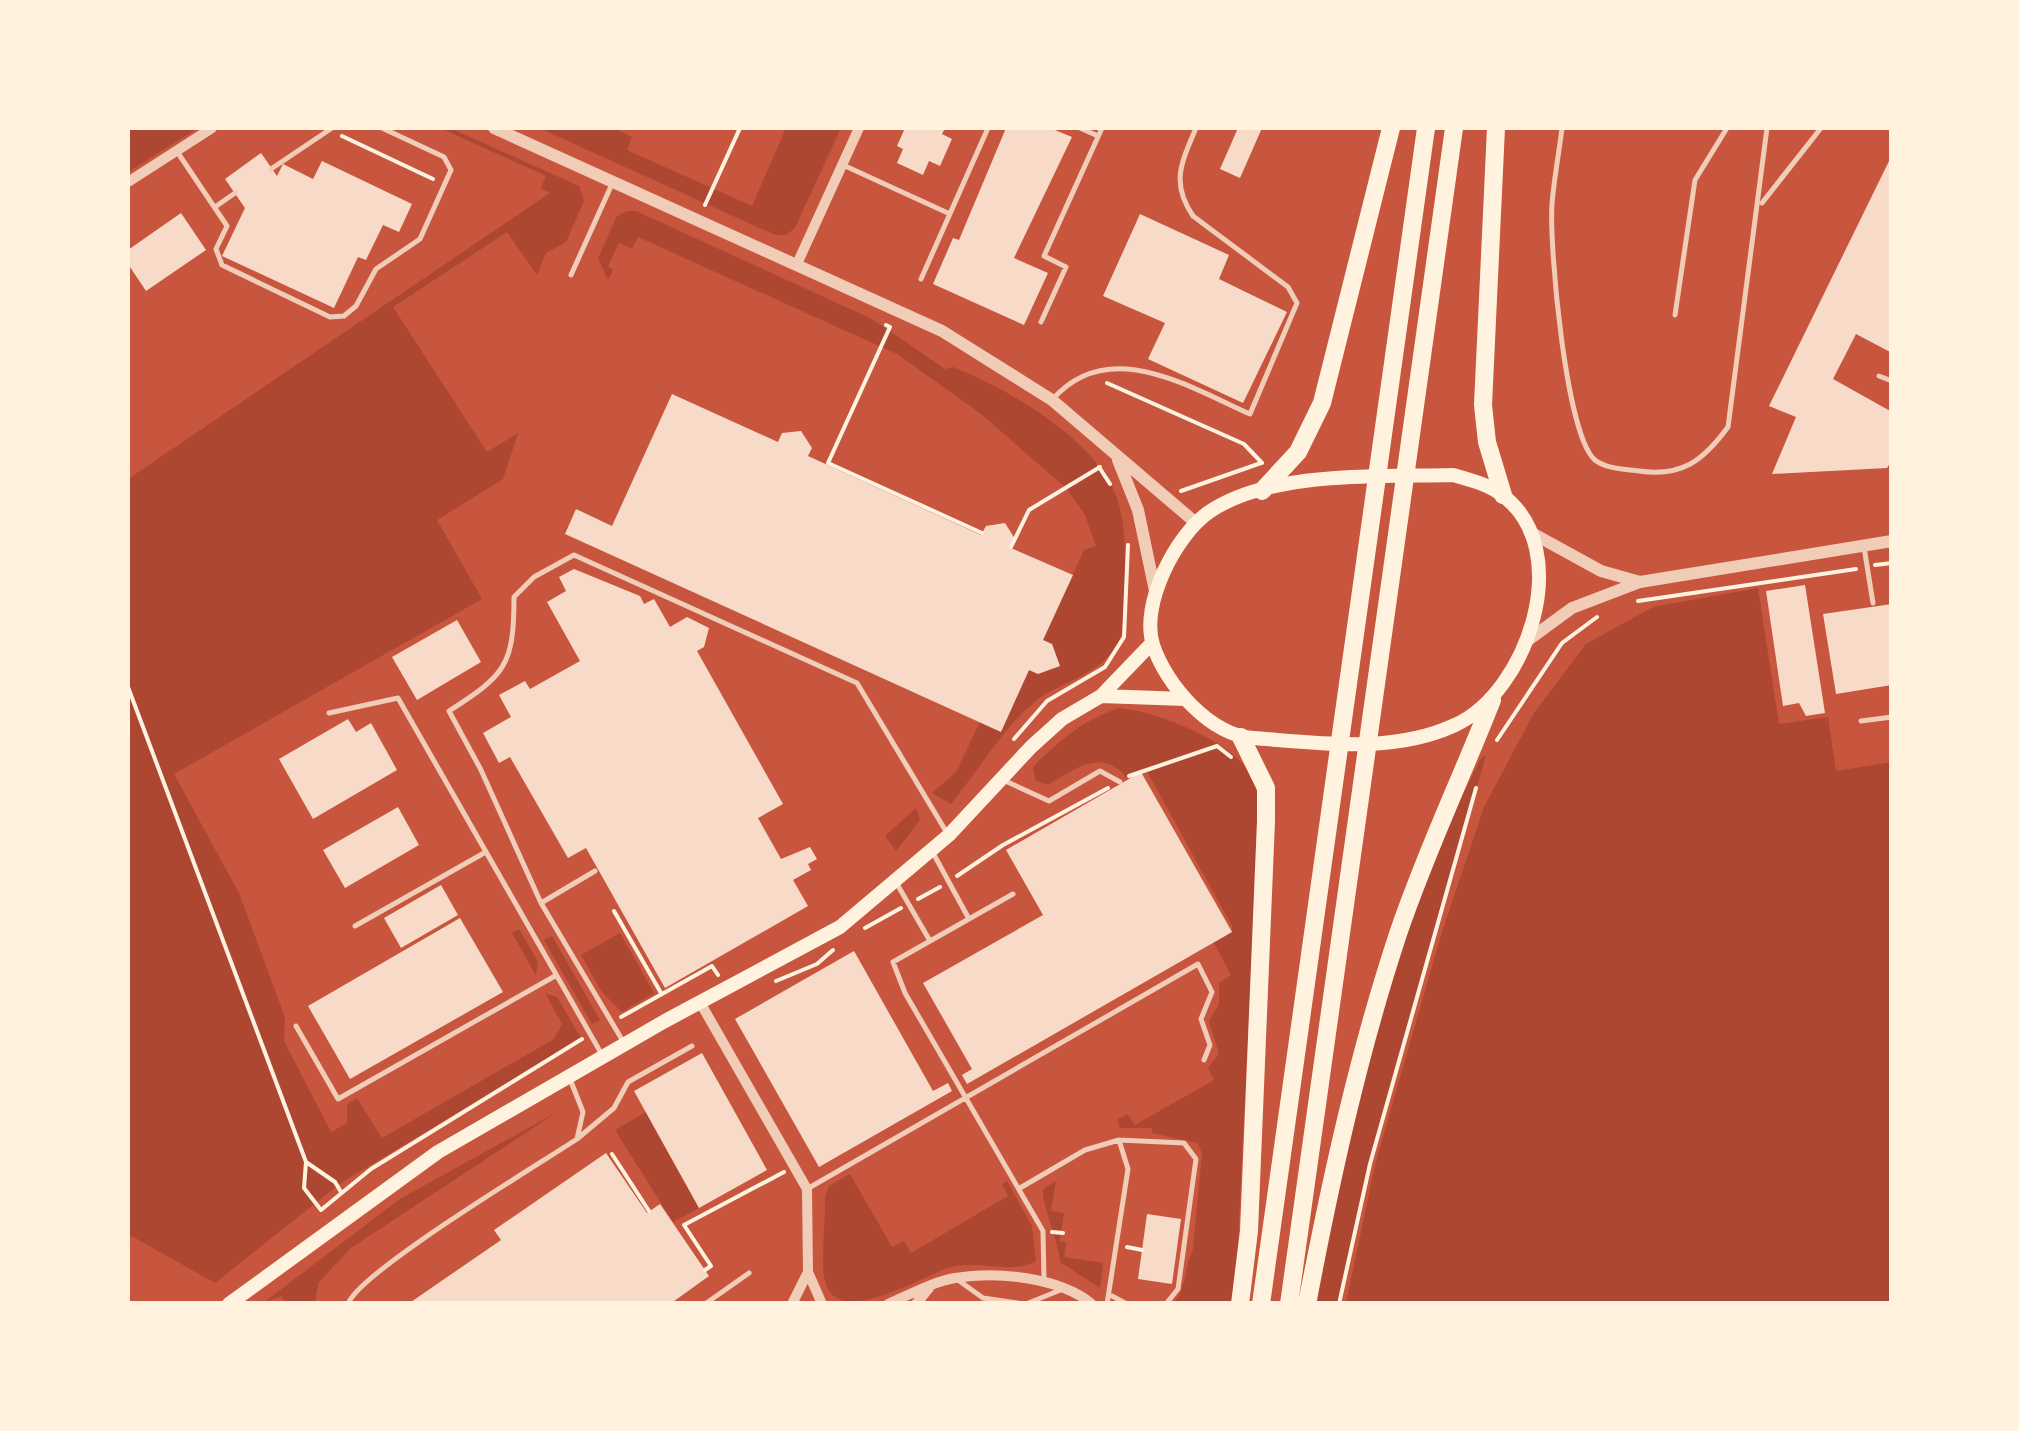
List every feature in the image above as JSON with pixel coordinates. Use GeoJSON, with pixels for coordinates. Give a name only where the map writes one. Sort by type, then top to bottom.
{"type":"FeatureCollection","features":[{"type":"Feature","properties":{"kind":"highway"},"geometry":{"type":"LineString","coordinates":[[1262,491],[1298,452],[1322,403],[1390,128]]}},
{"type":"Feature","properties":{"kind":"highway"},"geometry":{"type":"LineString","coordinates":[[1261,1304],[1426,128]]}},
{"type":"Feature","properties":{"kind":"highway"},"geometry":{"type":"LineString","coordinates":[[1289,1304],[1454,128]]}},
{"type":"Feature","properties":{"kind":"highway"},"geometry":{"type":"LineString","coordinates":[[1496,128],[1482,405],[1487,442],[1503,495]]}},
{"type":"Feature","properties":{"kind":"highway"},"geometry":{"type":"LineString","coordinates":[[1307,1304],[1350,1094],[1398,935],[1446,804],[1492,700]]}},
{"type":"Feature","properties":{"kind":"highway"},"geometry":{"type":"LineString","coordinates":[[1240,737],[1266,788],[1249,1231],[1240,1304]]}},
{"type":"Feature","properties":{"kind":"main road"},"geometry":{"type":"LineString","coordinates":[[1453,475],[1503,495],[1530,532],[1538,572],[1528,642],[1492,700],[1457,725],[1416,738],[1354,744],[1240,737],[1185,700],[1152,643],[1155,592],[1173,552],[1196,523],[1211,510],[1262,491],[1322,479],[1453,475]]}},
{"type":"Feature","properties":{"kind":"main road"},"geometry":{"type":"LineString","coordinates":[[229,1304],[438,1152],[602,1056],[840,927],[949,836],[1062,718],[1101,696],[1152,643]]}},
{"type":"Feature","properties":{"kind":"main road"},"geometry":{"type":"LineString","coordinates":[[1101,696],[1185,700]]}},
{"type":"Feature","properties":{"kind":"street"},"geometry":{"type":"LineString","coordinates":[[128,182],[212,128]]}},
{"type":"Feature","properties":{"kind":"street"},"geometry":{"type":"LineString","coordinates":[[494,128],[885,304],[989,358],[1052,400],[1196,523]]}},
{"type":"Feature","properties":{"kind":"street"},"geometry":{"type":"LineString","coordinates":[[797,264],[859,128]]}},
{"type":"Feature","properties":{"kind":"street"},"geometry":{"type":"LineString","coordinates":[[1116,456],[1138,510],[1155,592]]}},
{"type":"Feature","properties":{"kind":"street"},"geometry":{"type":"LineString","coordinates":[[1530,532],[1588,566],[1640,582]]}},
{"type":"Feature","properties":{"kind":"street"},"geometry":{"type":"LineString","coordinates":[[1528,642],[1572,608],[1640,582],[1892,541]]}},
{"type":"Feature","properties":{"kind":"street"},"geometry":{"type":"LineString","coordinates":[[701,1004],[807,1189],[808,1272],[822,1304]]}},
{"type":"Feature","properties":{"kind":"street"},"geometry":{"type":"LineString","coordinates":[[792,1304],[808,1272]]}},
{"type":"Feature","properties":{"kind":"street"},"geometry":{"type":"LineString","coordinates":[[888,1304],[955,1278],[1044,1282],[1066,1288],[1092,1304]]}},
{"type":"Feature","properties":{"kind":"street"},"geometry":{"type":"LineString","coordinates":[[917,1303],[930,1287]]}},
{"type":"Feature","properties":{"kind":"lane"},"geometry":{"type":"LineString","coordinates":[[176,151],[227,226],[216,249],[222,265],[330,317],[344,316],[356,306],[371,275],[420,238],[445,184],[450,162],[382,128]]}},
{"type":"Feature","properties":{"kind":"lane"},"geometry":{"type":"LineString","coordinates":[[921,279],[988,128]]}},
{"type":"Feature","properties":{"kind":"lane"},"geometry":{"type":"LineString","coordinates":[[1080,128],[1098,136]]}},
{"type":"Feature","properties":{"kind":"lane"},"geometry":{"type":"LineString","coordinates":[[1041,322],[1066,267],[1044,256],[1102,128]]}},
{"type":"Feature","properties":{"kind":"lane"},"geometry":{"type":"LineString","coordinates":[[1052,400],[1066,384],[1117,368],[1144,368],[1250,414],[1294,316],[1294,293],[1192,216],[1178,188],[1178,173],[1196,128]]}},
{"type":"Feature","properties":{"kind":"lane"},"geometry":{"type":"LineString","coordinates":[[1562,128],[1552,207],[1569,396],[1592,458],[1605,466],[1660,474],[1684,470],[1708,455],[1728,427],[1768,128]]}},
{"type":"Feature","properties":{"kind":"lane"},"geometry":{"type":"LineString","coordinates":[[1676,315],[1695,180],[1727,128]]}},
{"type":"Feature","properties":{"kind":"lane"},"geometry":{"type":"LineString","coordinates":[[1760,205],[1820,128]]}},
{"type":"Feature","properties":{"kind":"lane"},"geometry":{"type":"LineString","coordinates":[[272,169],[331,129]]}},
{"type":"Feature","properties":{"kind":"lane"},"geometry":{"type":"LineString","coordinates":[[842,165],[950,214]]}},
{"type":"Feature","properties":{"kind":"lane"},"geometry":{"type":"LineString","coordinates":[[571,276],[613,181]]}},
{"type":"Feature","properties":{"kind":"lane"},"geometry":{"type":"LineString","coordinates":[[215,208],[235,193]]}},
{"type":"Feature","properties":{"kind":"lane"},"geometry":{"type":"LineString","coordinates":[[1880,376],[1892,381]]}},
{"type":"Feature","properties":{"kind":"lane"},"geometry":{"type":"LineString","coordinates":[[1864,544],[1873,603]]}},
{"type":"Feature","properties":{"kind":"lane"},"geometry":{"type":"LineString","coordinates":[[624,1044],[541,903],[481,770],[448,711],[495,681],[511,649],[514,598],[534,577],[574,555],[857,683],[949,836]]}},
{"type":"Feature","properties":{"kind":"lane"},"geometry":{"type":"LineString","coordinates":[[329,713],[398,698],[602,1056]]}},
{"type":"Feature","properties":{"kind":"lane"},"geometry":{"type":"LineString","coordinates":[[1861,722],[1892,717]]}},
{"type":"Feature","properties":{"kind":"lane"},"geometry":{"type":"LineString","coordinates":[[1000,779],[1049,801],[1100,771],[1120,782]]}},
{"type":"Feature","properties":{"kind":"lane"},"geometry":{"type":"LineString","coordinates":[[931,850],[969,918]]}},
{"type":"Feature","properties":{"kind":"lane"},"geometry":{"type":"LineString","coordinates":[[355,926],[484,853]]}},
{"type":"Feature","properties":{"kind":"lane"},"geometry":{"type":"LineString","coordinates":[[541,903],[596,871]]}},
{"type":"Feature","properties":{"kind":"lane"},"geometry":{"type":"LineString","coordinates":[[895,881],[930,941]]}},
{"type":"Feature","properties":{"kind":"lane"},"geometry":{"type":"LineString","coordinates":[[1013,894],[893,962],[905,993],[1043,1230],[1044,1282]]}},
{"type":"Feature","properties":{"kind":"lane"},"geometry":{"type":"LineString","coordinates":[[807,1189],[1198,964],[1212,992],[1201,1019],[1210,1044],[1204,1060]]}},
{"type":"Feature","properties":{"kind":"lane"},"geometry":{"type":"LineString","coordinates":[[296,1026],[338,1099],[555,976]]}},
{"type":"Feature","properties":{"kind":"lane"},"geometry":{"type":"LineString","coordinates":[[348,1304],[352,1292],[388,1265],[578,1139],[614,1108],[628,1082],[692,1046]]}},
{"type":"Feature","properties":{"kind":"lane"},"geometry":{"type":"LineString","coordinates":[[569,1076],[583,1112],[578,1139]]}},
{"type":"Feature","properties":{"kind":"lane"},"geometry":{"type":"LineString","coordinates":[[1020,1188],[1085,1150],[1119,1140],[1184,1143],[1196,1159],[1178,1289],[1166,1304]]}},
{"type":"Feature","properties":{"kind":"lane"},"geometry":{"type":"LineString","coordinates":[[1106,1304],[1111,1295],[1128,1168],[1119,1140]]}},
{"type":"Feature","properties":{"kind":"lane"},"geometry":{"type":"LineString","coordinates":[[705,1304],[749,1274]]}},
{"type":"Feature","properties":{"kind":"lane"},"geometry":{"type":"LineString","coordinates":[[955,1278],[983,1298],[1025,1304],[1066,1288]]}},
{"type":"Feature","properties":{"kind":"lane"},"geometry":{"type":"LineString","coordinates":[[1111,1295],[1126,1304]]}},
{"type":"Feature","properties":{"kind":"path"},"geometry":{"type":"LineString","coordinates":[[698,219],[740,128]]}},
{"type":"Feature","properties":{"kind":"path"},"geometry":{"type":"LineString","coordinates":[[331,129],[445,184]]}},
{"type":"Feature","properties":{"kind":"path"},"geometry":{"type":"LineString","coordinates":[[885,304],[878,320],[890,327],[828,463],[982,533]]}},
{"type":"Feature","properties":{"kind":"path"},"geometry":{"type":"LineString","coordinates":[[1080,380],[1109,384],[1244,444],[1262,463]]}},
{"type":"Feature","properties":{"kind":"path"},"geometry":{"type":"LineString","coordinates":[[1012,547],[1029,510],[1116,456]]}},
{"type":"Feature","properties":{"kind":"path"},"geometry":{"type":"LineString","coordinates":[[1162,496],[1270,458]]}},
{"type":"Feature","properties":{"kind":"path"},"geometry":{"type":"LineString","coordinates":[[1099,467],[1114,493]]}},
{"type":"Feature","properties":{"kind":"path"},"geometry":{"type":"LineString","coordinates":[[1013,741],[1047,701],[1106,667],[1124,637],[1127,534]]}},
{"type":"Feature","properties":{"kind":"path"},"geometry":{"type":"LineString","coordinates":[[1628,602],[1892,563]]}},
{"type":"Feature","properties":{"kind":"path"},"geometry":{"type":"LineString","coordinates":[[1495,742],[1562,643],[1610,611]]}},
{"type":"Feature","properties":{"kind":"path"},"geometry":{"type":"LineString","coordinates":[[128,686],[306,1162],[304,1188],[320,1210],[370,1169],[590,1034]]}},
{"type":"Feature","properties":{"kind":"path"},"geometry":{"type":"LineString","coordinates":[[863,930],[949,882],[1003,844],[1145,768],[1216,746],[1242,765],[1254,761]]}},
{"type":"Feature","properties":{"kind":"path"},"geometry":{"type":"LineString","coordinates":[[1339,1304],[1370,1164],[1481,773]]}},
{"type":"Feature","properties":{"kind":"path"},"geometry":{"type":"LineString","coordinates":[[614,911],[662,994]]}},
{"type":"Feature","properties":{"kind":"path"},"geometry":{"type":"LineString","coordinates":[[769,983],[804,971],[837,946]]}},
{"type":"Feature","properties":{"kind":"path"},"geometry":{"type":"LineString","coordinates":[[612,1022],[712,966],[726,990]]}},
{"type":"Feature","properties":{"kind":"path"},"geometry":{"type":"LineString","coordinates":[[612,1154],[650,1211]]}},
{"type":"Feature","properties":{"kind":"path"},"geometry":{"type":"LineString","coordinates":[[306,1162],[335,1182],[342,1193]]}},
{"type":"Feature","properties":{"kind":"path"},"geometry":{"type":"LineString","coordinates":[[678,1230],[780,1172]]}},
{"type":"Feature","properties":{"kind":"path"},"geometry":{"type":"LineString","coordinates":[[684,1225],[711,1266],[705,1270]]}},
{"type":"Feature","properties":{"kind":"path"},"geometry":{"type":"LineString","coordinates":[[1118,1242],[1142,1250]]}},
{"type":"Feature","properties":{"kind":"shaded area"},"geometry":{"type":"Polygon","coordinates":[[[128,128],[198,128],[128,172],[128,128]]]}},
{"type":"Feature","properties":{"kind":"shaded area"},"geometry":{"type":"Polygon","coordinates":[[[440,128],[450,128],[579,186],[584,201],[566,242],[546,253],[537,275],[507,232],[393,307],[487,452],[518,433],[503,479],[437,520],[482,599],[174,774],[239,893],[285,1017],[284,1041],[331,1132],[347,1123],[347,1104],[357,1098],[382,1138],[554,1039],[562,1024],[545,993],[557,997],[581,1038],[341,1183],[215,1283],[128,1234],[128,479],[550,193],[541,188],[546,176],[440,128]]]}},
{"type":"Feature","properties":{"kind":"shaded area"},"geometry":{"type":"Polygon","coordinates":[[[539,128],[614,128],[632,137],[627,150],[752,206],[786,128],[841,128],[795,228],[786,235],[775,235],[539,128]]]}},
{"type":"Feature","properties":{"kind":"shaded area"},"geometry":{"type":"Polygon","coordinates":[[[636,211],[872,319],[945,369],[953,367],[999,388],[1071,437],[1106,477],[1120,508],[1124,539],[1124,616],[1119,641],[1098,666],[1033,703],[1000,738],[951,804],[932,793],[956,772],[980,722],[1001,731],[1029,670],[1038,674],[1059,666],[1052,644],[1043,640],[1084,550],[1096,546],[1085,515],[1066,488],[981,414],[897,354],[638,237],[632,249],[619,243],[608,266],[613,270],[608,280],[598,258],[617,216],[636,211]]]}},
{"type":"Feature","properties":{"kind":"shaded area"},"geometry":{"type":"Polygon","coordinates":[[[1758,588],[1779,724],[1828,717],[1836,771],[1891,762],[1891,1303],[1346,1303],[1375,1165],[1441,935],[1484,807],[1534,713],[1586,644],[1653,607],[1758,588]]]}},
{"type":"Feature","properties":{"kind":"shaded area"},"geometry":{"type":"Polygon","coordinates":[[[1119,708],[1172,721],[1209,739],[1239,761],[1250,773],[1257,791],[1235,1303],[1174,1303],[1193,1249],[1202,1153],[1197,1143],[1152,1133],[1152,1128],[1120,1128],[1117,1120],[1127,1114],[1135,1125],[1214,1080],[1208,1068],[1219,1054],[1209,1021],[1219,1004],[1219,983],[1231,975],[1214,943],[1232,932],[1232,926],[1145,768],[1127,778],[1118,769],[1098,762],[1048,785],[1035,780],[1033,767],[1063,740],[1094,718],[1119,708]]]}},
{"type":"Feature","properties":{"kind":"shaded area"},"geometry":{"type":"Polygon","coordinates":[[[1486,755],[1370,1164],[1339,1303],[1317,1304],[1344,1164],[1378,1024],[1423,888],[1450,822],[1486,755]]]}},
{"type":"Feature","properties":{"kind":"shaded area"},"geometry":{"type":"Polygon","coordinates":[[[916,808],[920,820],[896,851],[885,836],[916,808]]]}},
{"type":"Feature","properties":{"kind":"shaded area"},"geometry":{"type":"Polygon","coordinates":[[[519,929],[538,962],[536,976],[512,933],[519,929]]]}},
{"type":"Feature","properties":{"kind":"shaded area"},"geometry":{"type":"Polygon","coordinates":[[[620,933],[654,993],[622,1012],[601,991],[581,955],[620,933]]]}},
{"type":"Feature","properties":{"kind":"shaded area"},"geometry":{"type":"Polygon","coordinates":[[[552,936],[600,1020],[592,1024],[544,940],[552,936]]]}},
{"type":"Feature","properties":{"kind":"shaded area"},"geometry":{"type":"Polygon","coordinates":[[[559,1111],[351,1248],[318,1283],[315,1303],[287,1303],[281,1296],[263,1303],[400,1199],[559,1111]]]}},
{"type":"Feature","properties":{"kind":"shaded area"},"geometry":{"type":"Polygon","coordinates":[[[646,1112],[699,1208],[673,1222],[615,1130],[646,1112]]]}},
{"type":"Feature","properties":{"kind":"shaded area"},"geometry":{"type":"Polygon","coordinates":[[[850,1174],[892,1247],[904,1241],[911,1253],[1008,1196],[1002,1184],[1007,1181],[1032,1226],[1036,1261],[1017,1267],[952,1267],[880,1296],[843,1300],[831,1293],[824,1276],[825,1197],[829,1186],[850,1174]]]}},
{"type":"Feature","properties":{"kind":"shaded area"},"geometry":{"type":"Polygon","coordinates":[[[1056,1181],[1051,1211],[1064,1213],[1060,1241],[1066,1242],[1064,1257],[1103,1263],[1100,1288],[1060,1262],[1043,1195],[1043,1189],[1056,1181]]]}},
{"type":"Feature","properties":{"kind":"building"},"geometry":{"type":"Polygon","coordinates":[[[905,128],[945,128],[942,134],[952,139],[940,166],[929,161],[923,175],[897,163],[903,149],[897,146],[905,128]]]}},
{"type":"Feature","properties":{"kind":"building"},"geometry":{"type":"Polygon","coordinates":[[[1006,128],[1050,128],[1072,137],[1014,258],[1048,273],[1024,325],[933,284],[953,238],[959,240],[1006,128]]]}},
{"type":"Feature","properties":{"kind":"building"},"geometry":{"type":"Polygon","coordinates":[[[1238,128],[1262,128],[1240,178],[1220,169],[1238,128]]]}},
{"type":"Feature","properties":{"kind":"building"},"geometry":{"type":"Polygon","coordinates":[[[261,153],[277,176],[283,164],[313,179],[322,161],[412,204],[399,232],[383,225],[366,260],[358,257],[334,308],[222,256],[245,208],[225,179],[261,153]]]}},
{"type":"Feature","properties":{"kind":"building"},"geometry":{"type":"Polygon","coordinates":[[[1892,155],[1892,353],[1856,334],[1833,379],[1892,412],[1892,460],[1887,468],[1772,474],[1796,417],[1769,406],[1892,155]]]}},
{"type":"Feature","properties":{"kind":"building"},"geometry":{"type":"Polygon","coordinates":[[[181,213],[206,250],[146,291],[128,264],[128,250],[181,213]]]}},
{"type":"Feature","properties":{"kind":"building"},"geometry":{"type":"Polygon","coordinates":[[[1140,214],[1229,255],[1219,279],[1287,312],[1243,403],[1148,359],[1165,323],[1103,296],[1140,214]]]}},
{"type":"Feature","properties":{"kind":"building"},"geometry":{"type":"Polygon","coordinates":[[[672,394],[778,442],[782,433],[801,431],[812,448],[808,456],[981,535],[986,526],[1005,523],[1015,539],[1011,548],[1073,575],[1043,640],[1052,644],[1060,666],[1038,674],[1029,670],[1001,732],[565,534],[576,509],[612,526],[672,394]]]}},
{"type":"Feature","properties":{"kind":"building"},"geometry":{"type":"Polygon","coordinates":[[[574,569],[640,596],[644,604],[654,599],[670,627],[687,617],[709,628],[704,647],[697,651],[783,804],[758,818],[781,859],[810,847],[817,859],[808,864],[811,870],[793,880],[808,906],[665,988],[586,848],[568,858],[510,757],[499,763],[483,733],[511,717],[499,695],[525,681],[530,689],[580,661],[547,602],[566,591],[559,577],[574,569]]]}},
{"type":"Feature","properties":{"kind":"building"},"geometry":{"type":"Polygon","coordinates":[[[1805,585],[1825,713],[1806,716],[1799,703],[1783,706],[1766,591],[1805,585]]]}},
{"type":"Feature","properties":{"kind":"building"},"geometry":{"type":"Polygon","coordinates":[[[1892,604],[1892,685],[1836,694],[1823,614],[1892,604]]]}},
{"type":"Feature","properties":{"kind":"building"},"geometry":{"type":"Polygon","coordinates":[[[457,620],[481,662],[417,700],[392,657],[457,620]]]}},
{"type":"Feature","properties":{"kind":"building"},"geometry":{"type":"Polygon","coordinates":[[[348,719],[356,732],[371,723],[397,770],[313,819],[279,759],[348,719]]]}},
{"type":"Feature","properties":{"kind":"building"},"geometry":{"type":"Polygon","coordinates":[[[1141,772],[1232,932],[967,1084],[962,1075],[972,1069],[923,983],[1043,915],[1006,850],[1141,772]]]}},
{"type":"Feature","properties":{"kind":"building"},"geometry":{"type":"Polygon","coordinates":[[[398,807],[419,845],[345,888],[323,850],[398,807]]]}},
{"type":"Feature","properties":{"kind":"building"},"geometry":{"type":"Polygon","coordinates":[[[441,885],[458,915],[401,948],[384,918],[441,885]]]}},
{"type":"Feature","properties":{"kind":"building"},"geometry":{"type":"Polygon","coordinates":[[[460,918],[503,992],[350,1079],[308,1006],[460,918]]]}},
{"type":"Feature","properties":{"kind":"building"},"geometry":{"type":"Polygon","coordinates":[[[854,951],[933,1091],[948,1083],[952,1091],[819,1167],[735,1019],[854,951]]]}},
{"type":"Feature","properties":{"kind":"building"},"geometry":{"type":"Polygon","coordinates":[[[702,1053],[767,1170],[699,1208],[634,1091],[702,1053]]]}},
{"type":"Feature","properties":{"kind":"building"},"geometry":{"type":"Polygon","coordinates":[[[606,1153],[647,1213],[660,1204],[709,1276],[670,1304],[408,1304],[501,1240],[494,1230],[606,1153]]]}},
{"type":"Feature","properties":{"kind":"building"},"geometry":{"type":"Polygon","coordinates":[[[1147,1214],[1181,1219],[1172,1284],[1138,1279],[1147,1214]]]}}]}
